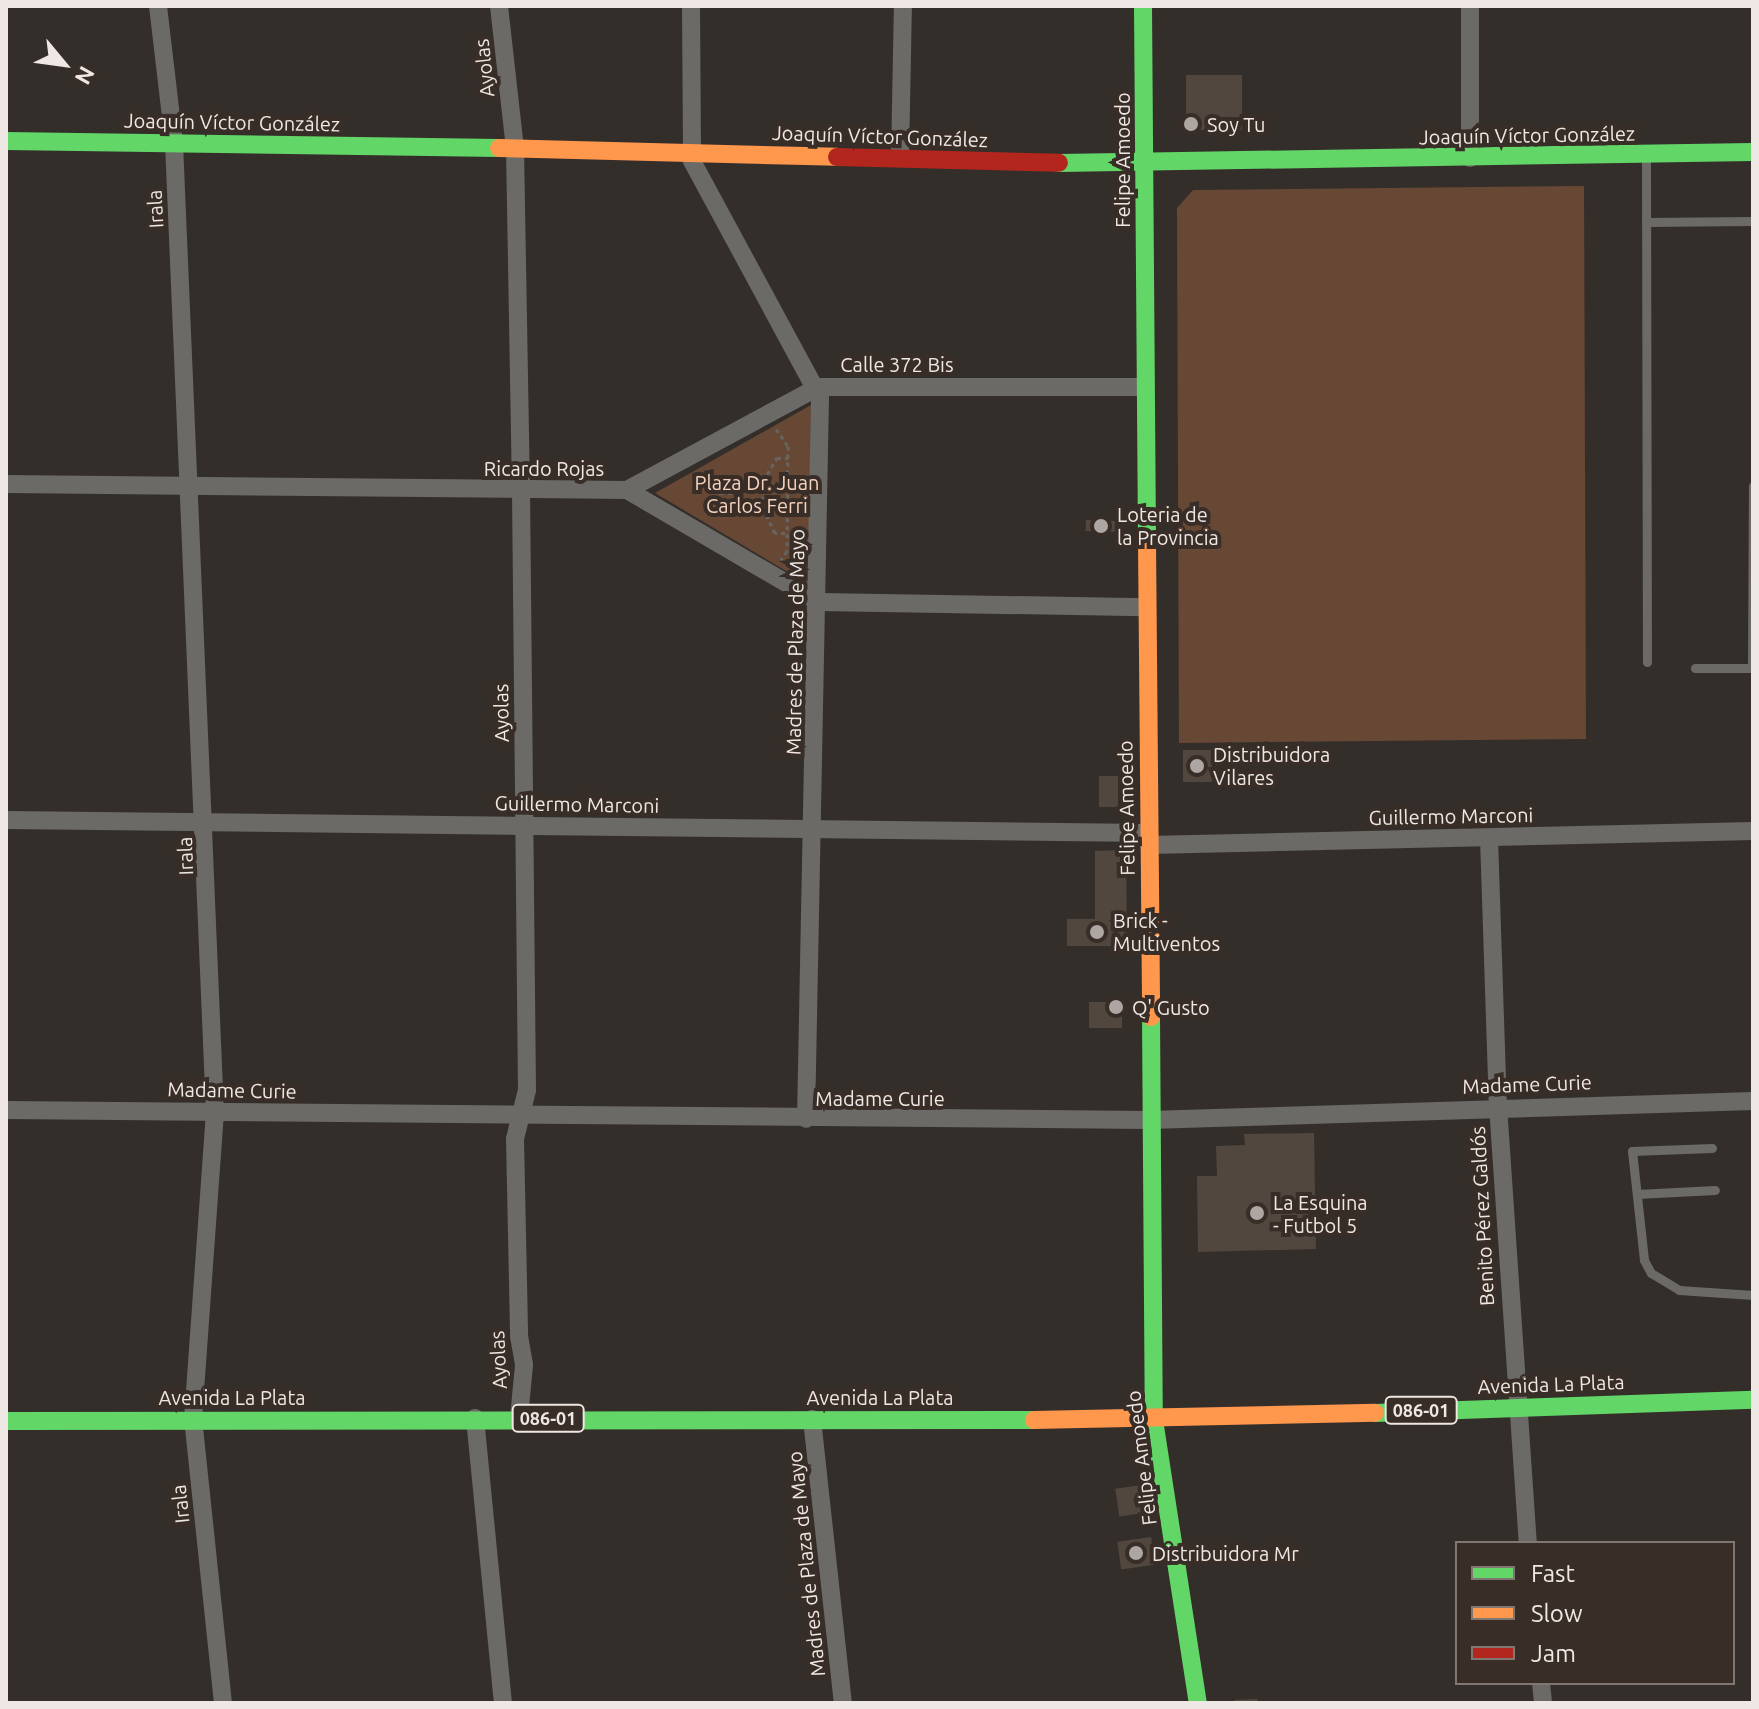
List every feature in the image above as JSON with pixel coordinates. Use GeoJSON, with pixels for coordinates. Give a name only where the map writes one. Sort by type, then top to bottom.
{"type":"FeatureCollection","features":[{"type":"Feature","properties":{"kind":"main road","name":"Felipe Amoedo"},"geometry":{"type":"LineString","coordinates":[[1143,6],[1149,1120],[1154,1420],[1198,1703]]}},
{"type":"Feature","properties":{"kind":"main road","name":"Joaquín Víctor González"},"geometry":{"type":"LineString","coordinates":[[6,141],[515,148],[1144,165],[1753,152]]}},
{"type":"Feature","properties":{"kind":"main road","name":"Avenida La Plata"},"geometry":{"type":"LineString","coordinates":[[6,1421],[193,1418],[1154,1420],[1753,1400]]}},
{"type":"Feature","properties":{"kind":"street","name":"Irala"},"geometry":{"type":"LineString","coordinates":[[158,6],[174,143],[215,1112],[193,1418],[223,1703]]}},
{"type":"Feature","properties":{"kind":"street","name":"Ayolas"},"geometry":{"type":"LineString","coordinates":[[499,6],[515,148],[521,490],[527,1090],[520,1117],[514,1185],[524,1365],[519,1418]]}},
{"type":"Feature","properties":{"kind":"street","name":"Madres de Plaza de Mayo"},"geometry":{"type":"LineString","coordinates":[[691,6],[691,153],[695,171],[818,387],[819,602],[806,1119]]}},
{"type":"Feature","properties":{"kind":"street"},"geometry":{"type":"LineString","coordinates":[[900,158],[903,6]]}},
{"type":"Feature","properties":{"kind":"street"},"geometry":{"type":"LineString","coordinates":[[1470,6],[1470,158]]}},
{"type":"Feature","properties":{"kind":"street","name":"Calle 372 Bis"},"geometry":{"type":"LineString","coordinates":[[627,490],[764,413],[818,387],[1145,387]]}},
{"type":"Feature","properties":{"kind":"street","name":"Ricardo Rojas"},"geometry":{"type":"LineString","coordinates":[[6,484],[627,490],[771,578],[819,602],[1146,607]]}},
{"type":"Feature","properties":{"kind":"street","name":"Guillermo Marconi"},"geometry":{"type":"LineString","coordinates":[[6,820],[812,828],[1149,839],[1489,838],[1753,831]]}},
{"type":"Feature","properties":{"kind":"street","name":"Benito Pérez Galdós"},"geometry":{"type":"LineString","coordinates":[[1489,838],[1498,1106],[1515,1406],[1528,1541]]}},
{"type":"Feature","properties":{"kind":"street","name":"Madame Curie"},"geometry":{"type":"LineString","coordinates":[[6,1110],[520,1117],[1149,1120],[1498,1106],[1753,1101]]}},
{"type":"Feature","properties":{"kind":"street"},"geometry":{"type":"LineString","coordinates":[[475,1418],[503,1703]]}},
{"type":"Feature","properties":{"kind":"street","name":"Madres de Plaza de Mayo"},"geometry":{"type":"LineString","coordinates":[[812,1419],[843,1703]]}},
{"type":"Feature","properties":{"kind":"lane"},"geometry":{"type":"LineString","coordinates":[[1646,154],[1647,662]]}},
{"type":"Feature","properties":{"kind":"lane"},"geometry":{"type":"LineString","coordinates":[[1646,222],[1753,221]]}},
{"type":"Feature","properties":{"kind":"lane"},"geometry":{"type":"LineString","coordinates":[[1695,668],[1753,668],[1753,486]]}},
{"type":"Feature","properties":{"kind":"lane"},"geometry":{"type":"LineString","coordinates":[[1712,1148],[1632,1151],[1644,1260],[1651,1273],[1679,1290],[1753,1295]]}},
{"type":"Feature","properties":{"kind":"lane"},"geometry":{"type":"LineString","coordinates":[[1637,1194],[1715,1190]]}},
{"type":"Feature","properties":{"kind":"path"},"geometry":{"type":"LineString","coordinates":[[764,413],[788,446],[787,551],[771,578]]}},
{"type":"Feature","properties":{"kind":"path"},"geometry":{"type":"LineString","coordinates":[[697,452],[720,493]]}},
{"type":"Feature","properties":{"kind":"path"},"geometry":{"type":"LineString","coordinates":[[787,533],[775,533],[763,508],[763,481],[777,458],[788,458]]}},
{"type":"Feature","properties":{"kind":"path"},"geometry":{"type":"LineString","coordinates":[[720,493],[736,493]]}},
{"type":"Feature","properties":{"kind":"path"},"geometry":{"type":"LineString","coordinates":[[694,532],[720,493]]}},
{"type":"Feature","properties":{"kind":"green space"},"geometry":{"type":"Polygon","coordinates":[[[1584,186],[1586,739],[1179,743],[1177,208],[1193,190],[1584,186]]]}},
{"type":"Feature","properties":{"kind":"green space","name":"Plaza Dr. Juan Carlos Ferri"},"geometry":{"type":"Polygon","coordinates":[[[811,405],[808,584],[655,493],[811,405]]]}},
{"type":"Feature","properties":{"kind":"building"},"geometry":{"type":"Polygon","coordinates":[[[1186,75],[1242,75],[1242,130],[1186,130],[1186,75]]]}},
{"type":"Feature","properties":{"kind":"building","name":"Loteria de la Provincia"},"geometry":{"type":"Polygon","coordinates":[[[1086,520],[1117,521],[1117,532],[1086,531],[1086,520]]]}},
{"type":"Feature","properties":{"kind":"building","name":"Distribuidora Vilares"},"geometry":{"type":"Polygon","coordinates":[[[1183,750],[1212,750],[1212,782],[1183,782],[1183,750]]]}},
{"type":"Feature","properties":{"kind":"building"},"geometry":{"type":"Polygon","coordinates":[[[1099,776],[1118,776],[1118,807],[1099,807],[1099,776]]]}},
{"type":"Feature","properties":{"kind":"building"},"geometry":{"type":"Polygon","coordinates":[[[1126,850],[1127,946],[1067,946],[1067,919],[1095,919],[1095,851],[1126,850]]]}},
{"type":"Feature","properties":{"kind":"building"},"geometry":{"type":"Polygon","coordinates":[[[1089,1002],[1122,1002],[1122,1028],[1089,1028],[1089,1002]]]}},
{"type":"Feature","properties":{"kind":"building","name":"La Esquina - Futbol 5"},"geometry":{"type":"Polygon","coordinates":[[[1314,1133],[1316,1249],[1198,1252],[1197,1176],[1217,1176],[1216,1146],[1245,1145],[1244,1134],[1314,1133]]]}},
{"type":"Feature","properties":{"kind":"building"},"geometry":{"type":"Polygon","coordinates":[[[1142,1485],[1146,1513],[1119,1516],[1115,1489],[1142,1485]]]}},
{"type":"Feature","properties":{"kind":"building","name":"Distribuidora Mr"},"geometry":{"type":"Polygon","coordinates":[[[1151,1537],[1155,1565],[1121,1569],[1117,1542],[1151,1537]]]}},
{"type":"Feature","properties":{"kind":"building"},"geometry":{"type":"Polygon","coordinates":[[[1257,1699],[1258,1703],[1234,1703],[1234,1700],[1257,1699]]]}},
{"type":"Feature","properties":{"kind":"traffic: fast"},"geometry":{"type":"LineString","coordinates":[[1143,6],[1147,541]]}},
{"type":"Feature","properties":{"kind":"traffic: fast"},"geometry":{"type":"LineString","coordinates":[[6,141],[499,148]]}},
{"type":"Feature","properties":{"kind":"traffic: fast"},"geometry":{"type":"LineString","coordinates":[[1059,163],[1753,152]]}},
{"type":"Feature","properties":{"kind":"traffic: fast"},"geometry":{"type":"LineString","coordinates":[[1151,1017],[1154,1420],[1198,1703]]}},
{"type":"Feature","properties":{"kind":"traffic: fast"},"geometry":{"type":"LineString","coordinates":[[1375,1413],[1753,1400]]}},
{"type":"Feature","properties":{"kind":"traffic: fast"},"geometry":{"type":"LineString","coordinates":[[6,1421],[1034,1420]]}},
{"type":"Feature","properties":{"kind":"traffic: slow"},"geometry":{"type":"LineString","coordinates":[[499,148],[837,157]]}},
{"type":"Feature","properties":{"kind":"traffic: slow"},"geometry":{"type":"LineString","coordinates":[[1147,541],[1151,1017]]}},
{"type":"Feature","properties":{"kind":"traffic: slow"},"geometry":{"type":"LineString","coordinates":[[1034,1420],[1375,1413]]}},
{"type":"Feature","properties":{"kind":"traffic: jam"},"geometry":{"type":"LineString","coordinates":[[837,157],[1059,163]]}},
{"type":"Feature","properties":{"kind":"place","name":"Soy Tu"},"geometry":{"type":"Point","coordinates":[1191,124]}},
{"type":"Feature","properties":{"kind":"place","name":"Loteria de la Provincia"},"geometry":{"type":"Point","coordinates":[1101,526]}},
{"type":"Feature","properties":{"kind":"place","name":"Distribuidora Vilares"},"geometry":{"type":"Point","coordinates":[1197,766]}},
{"type":"Feature","properties":{"kind":"place","name":"Brick - Multiventos"},"geometry":{"type":"Point","coordinates":[1097,932]}},
{"type":"Feature","properties":{"kind":"place","name":"Q' Gusto"},"geometry":{"type":"Point","coordinates":[1116,1007]}},
{"type":"Feature","properties":{"kind":"place","name":"La Esquina - Futbol 5"},"geometry":{"type":"Point","coordinates":[1257,1213]}},
{"type":"Feature","properties":{"kind":"place","name":"Distribuidora Mr"},"geometry":{"type":"Point","coordinates":[1136,1553]}}]}
